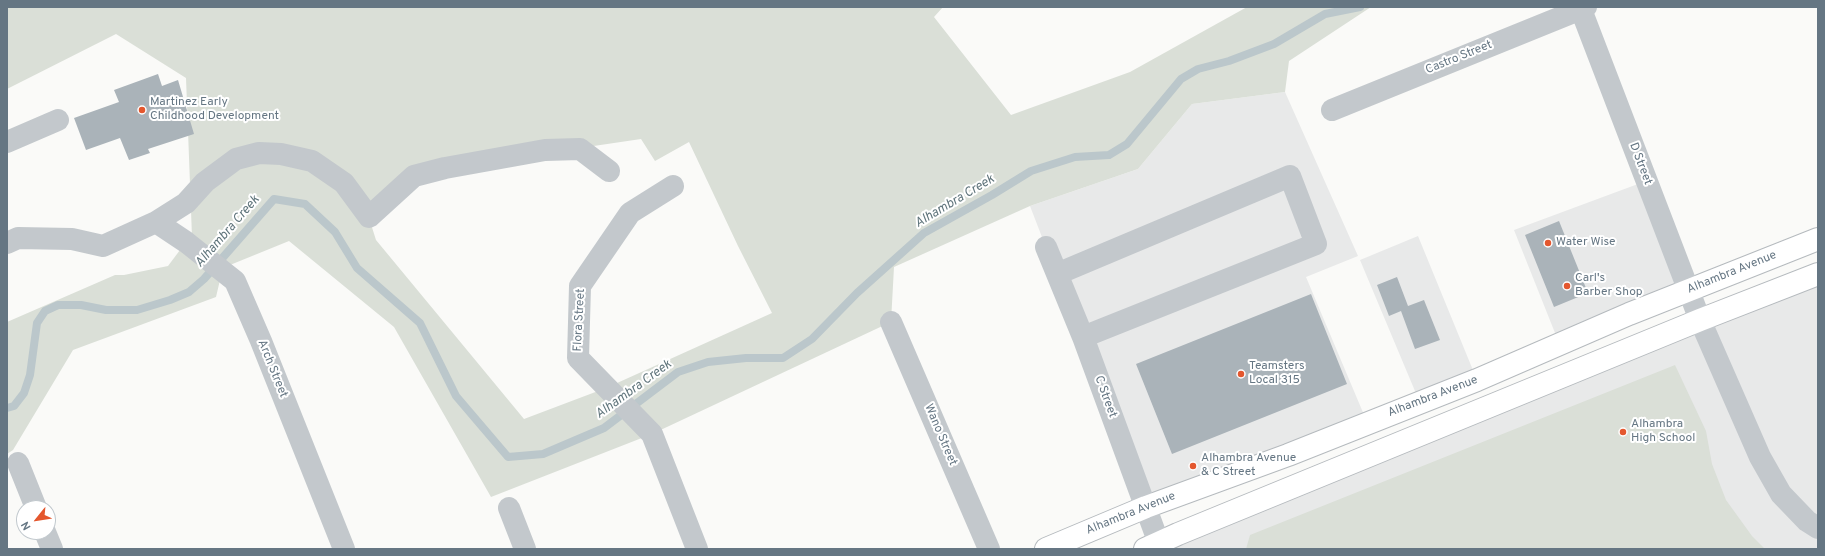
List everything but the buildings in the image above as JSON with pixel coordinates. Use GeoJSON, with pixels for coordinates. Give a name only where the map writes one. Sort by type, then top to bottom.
{"type":"FeatureCollection","features":[{"type":"Feature","properties":{"kind":"main road","name":"Alhambra Avenue"},"geometry":{"type":"LineString","coordinates":[[1046,549],[1146,507],[1288,455],[1477,380],[1560,343],[1818,239]]}},
{"type":"Feature","properties":{"kind":"main road"},"geometry":{"type":"LineString","coordinates":[[1155,547],[1700,320],[1818,274]]}},
{"type":"Feature","properties":{"kind":"street","name":"Castro Street"},"geometry":{"type":"LineString","coordinates":[[1332,110],[1582,8]]}},
{"type":"Feature","properties":{"kind":"street","name":"D Street"},"geometry":{"type":"LineString","coordinates":[[1582,8],[1700,320],[1760,457],[1781,494],[1807,521],[1818,528]]}},
{"type":"Feature","properties":{"kind":"street"},"geometry":{"type":"LineString","coordinates":[[7,142],[58,120]]}},
{"type":"Feature","properties":{"kind":"street"},"geometry":{"type":"LineString","coordinates":[[7,243],[18,238],[72,239],[103,246],[156,222],[186,203],[205,182],[236,159],[259,153],[281,154],[312,161],[344,183],[368,217],[414,176],[445,168],[545,150],[580,149],[609,171]]}},
{"type":"Feature","properties":{"kind":"street"},"geometry":{"type":"LineString","coordinates":[[1057,274],[1290,176],[1316,244],[1084,337]]}},
{"type":"Feature","properties":{"kind":"street","name":"Flora Street"},"geometry":{"type":"LineString","coordinates":[[673,186],[630,213],[580,286],[578,358],[652,434],[697,549]]}},
{"type":"Feature","properties":{"kind":"street","name":"Arch Street"},"geometry":{"type":"LineString","coordinates":[[156,222],[186,242],[235,281],[261,341],[344,549]]}},
{"type":"Feature","properties":{"kind":"street","name":"C Street"},"geometry":{"type":"LineString","coordinates":[[1046,247],[1084,337],[1146,507],[1155,547]]}},
{"type":"Feature","properties":{"kind":"street","name":"Wano Street"},"geometry":{"type":"LineString","coordinates":[[891,322],[989,549]]}},
{"type":"Feature","properties":{"kind":"street"},"geometry":{"type":"LineString","coordinates":[[18,463],[33,500]]}},
{"type":"Feature","properties":{"kind":"street"},"geometry":{"type":"LineString","coordinates":[[509,508],[525,549]]}},
{"type":"Feature","properties":{"kind":"shaded area"},"geometry":{"type":"Polygon","coordinates":[[[7,7],[943,7],[934,17],[1011,115],[1130,72],[1247,7],[1371,7],[1289,61],[1285,92],[1192,104],[1138,169],[1030,206],[894,267],[891,322],[652,434],[491,497],[394,327],[289,241],[230,265],[192,237],[186,78],[116,34],[7,89],[7,7]],[[641,139],[445,168],[369,218],[376,240],[524,419],[606,388],[772,313],[738,246],[689,142],[655,161],[641,139]]]}},
{"type":"Feature","properties":{"kind":"shaded area"},"geometry":{"type":"Polygon","coordinates":[[[1285,92],[1358,256],[1306,277],[1367,422],[1146,507],[1030,206],[1138,169],[1192,104],[1285,92]]]}},
{"type":"Feature","properties":{"kind":"shaded area"},"geometry":{"type":"Polygon","coordinates":[[[1646,181],[1689,290],[1559,343],[1514,230],[1646,181]]]}},
{"type":"Feature","properties":{"kind":"shaded area"},"geometry":{"type":"Polygon","coordinates":[[[1418,236],[1477,380],[1420,403],[1360,260],[1418,236]]]}},
{"type":"Feature","properties":{"kind":"shaded area"},"geometry":{"type":"Polygon","coordinates":[[[180,250],[220,280],[216,297],[73,350],[13,450],[7,454],[7,322],[115,275],[124,275],[168,266],[180,250]]]}},
{"type":"Feature","properties":{"kind":"shaded area","name":"Alhambra High School"},"geometry":{"type":"Polygon","coordinates":[[[1818,274],[1818,549],[1145,549],[1818,274]]]}},
{"type":"Feature","properties":{"kind":"shaded area"},"geometry":{"type":"Polygon","coordinates":[[[1675,365],[1706,431],[1712,464],[1726,500],[1752,536],[1765,549],[1246,549],[1250,535],[1675,365]]]}},
{"type":"Feature","properties":{"kind":"waterway","name":"Alhambra Creek"},"geometry":{"type":"LineString","coordinates":[[7,408],[14,406],[24,393],[30,375],[37,323],[45,311],[58,305],[81,305],[106,310],[137,310],[170,300],[189,292],[204,279],[274,199],[305,204],[335,232],[357,268],[420,323],[456,396],[508,457],[543,454],[604,428],[678,372],[708,362],[746,358],[783,358],[812,339],[857,293],[924,233],[992,195],[1031,171],[1075,157],[1109,155],[1127,144],[1181,79],[1198,69],[1229,61],[1274,44],[1325,14],[1360,7]]}},
{"type":"Feature","properties":{"kind":"place","name":"Martinez Early Childhood Development"},"geometry":{"type":"Point","coordinates":[142,110]}},
{"type":"Feature","properties":{"kind":"place","name":"Water Wise"},"geometry":{"type":"Point","coordinates":[1548,243]}},
{"type":"Feature","properties":{"kind":"place","name":"Carl's Barber Shop"},"geometry":{"type":"Point","coordinates":[1567,286]}},
{"type":"Feature","properties":{"kind":"place","name":"Teamsters Local 315"},"geometry":{"type":"Point","coordinates":[1241,374]}},
{"type":"Feature","properties":{"kind":"place","name":"Alhambra High School"},"geometry":{"type":"Point","coordinates":[1623,432]}},
{"type":"Feature","properties":{"kind":"place","name":"Alhambra Avenue & C Street"},"geometry":{"type":"Point","coordinates":[1193,466]}}]}
